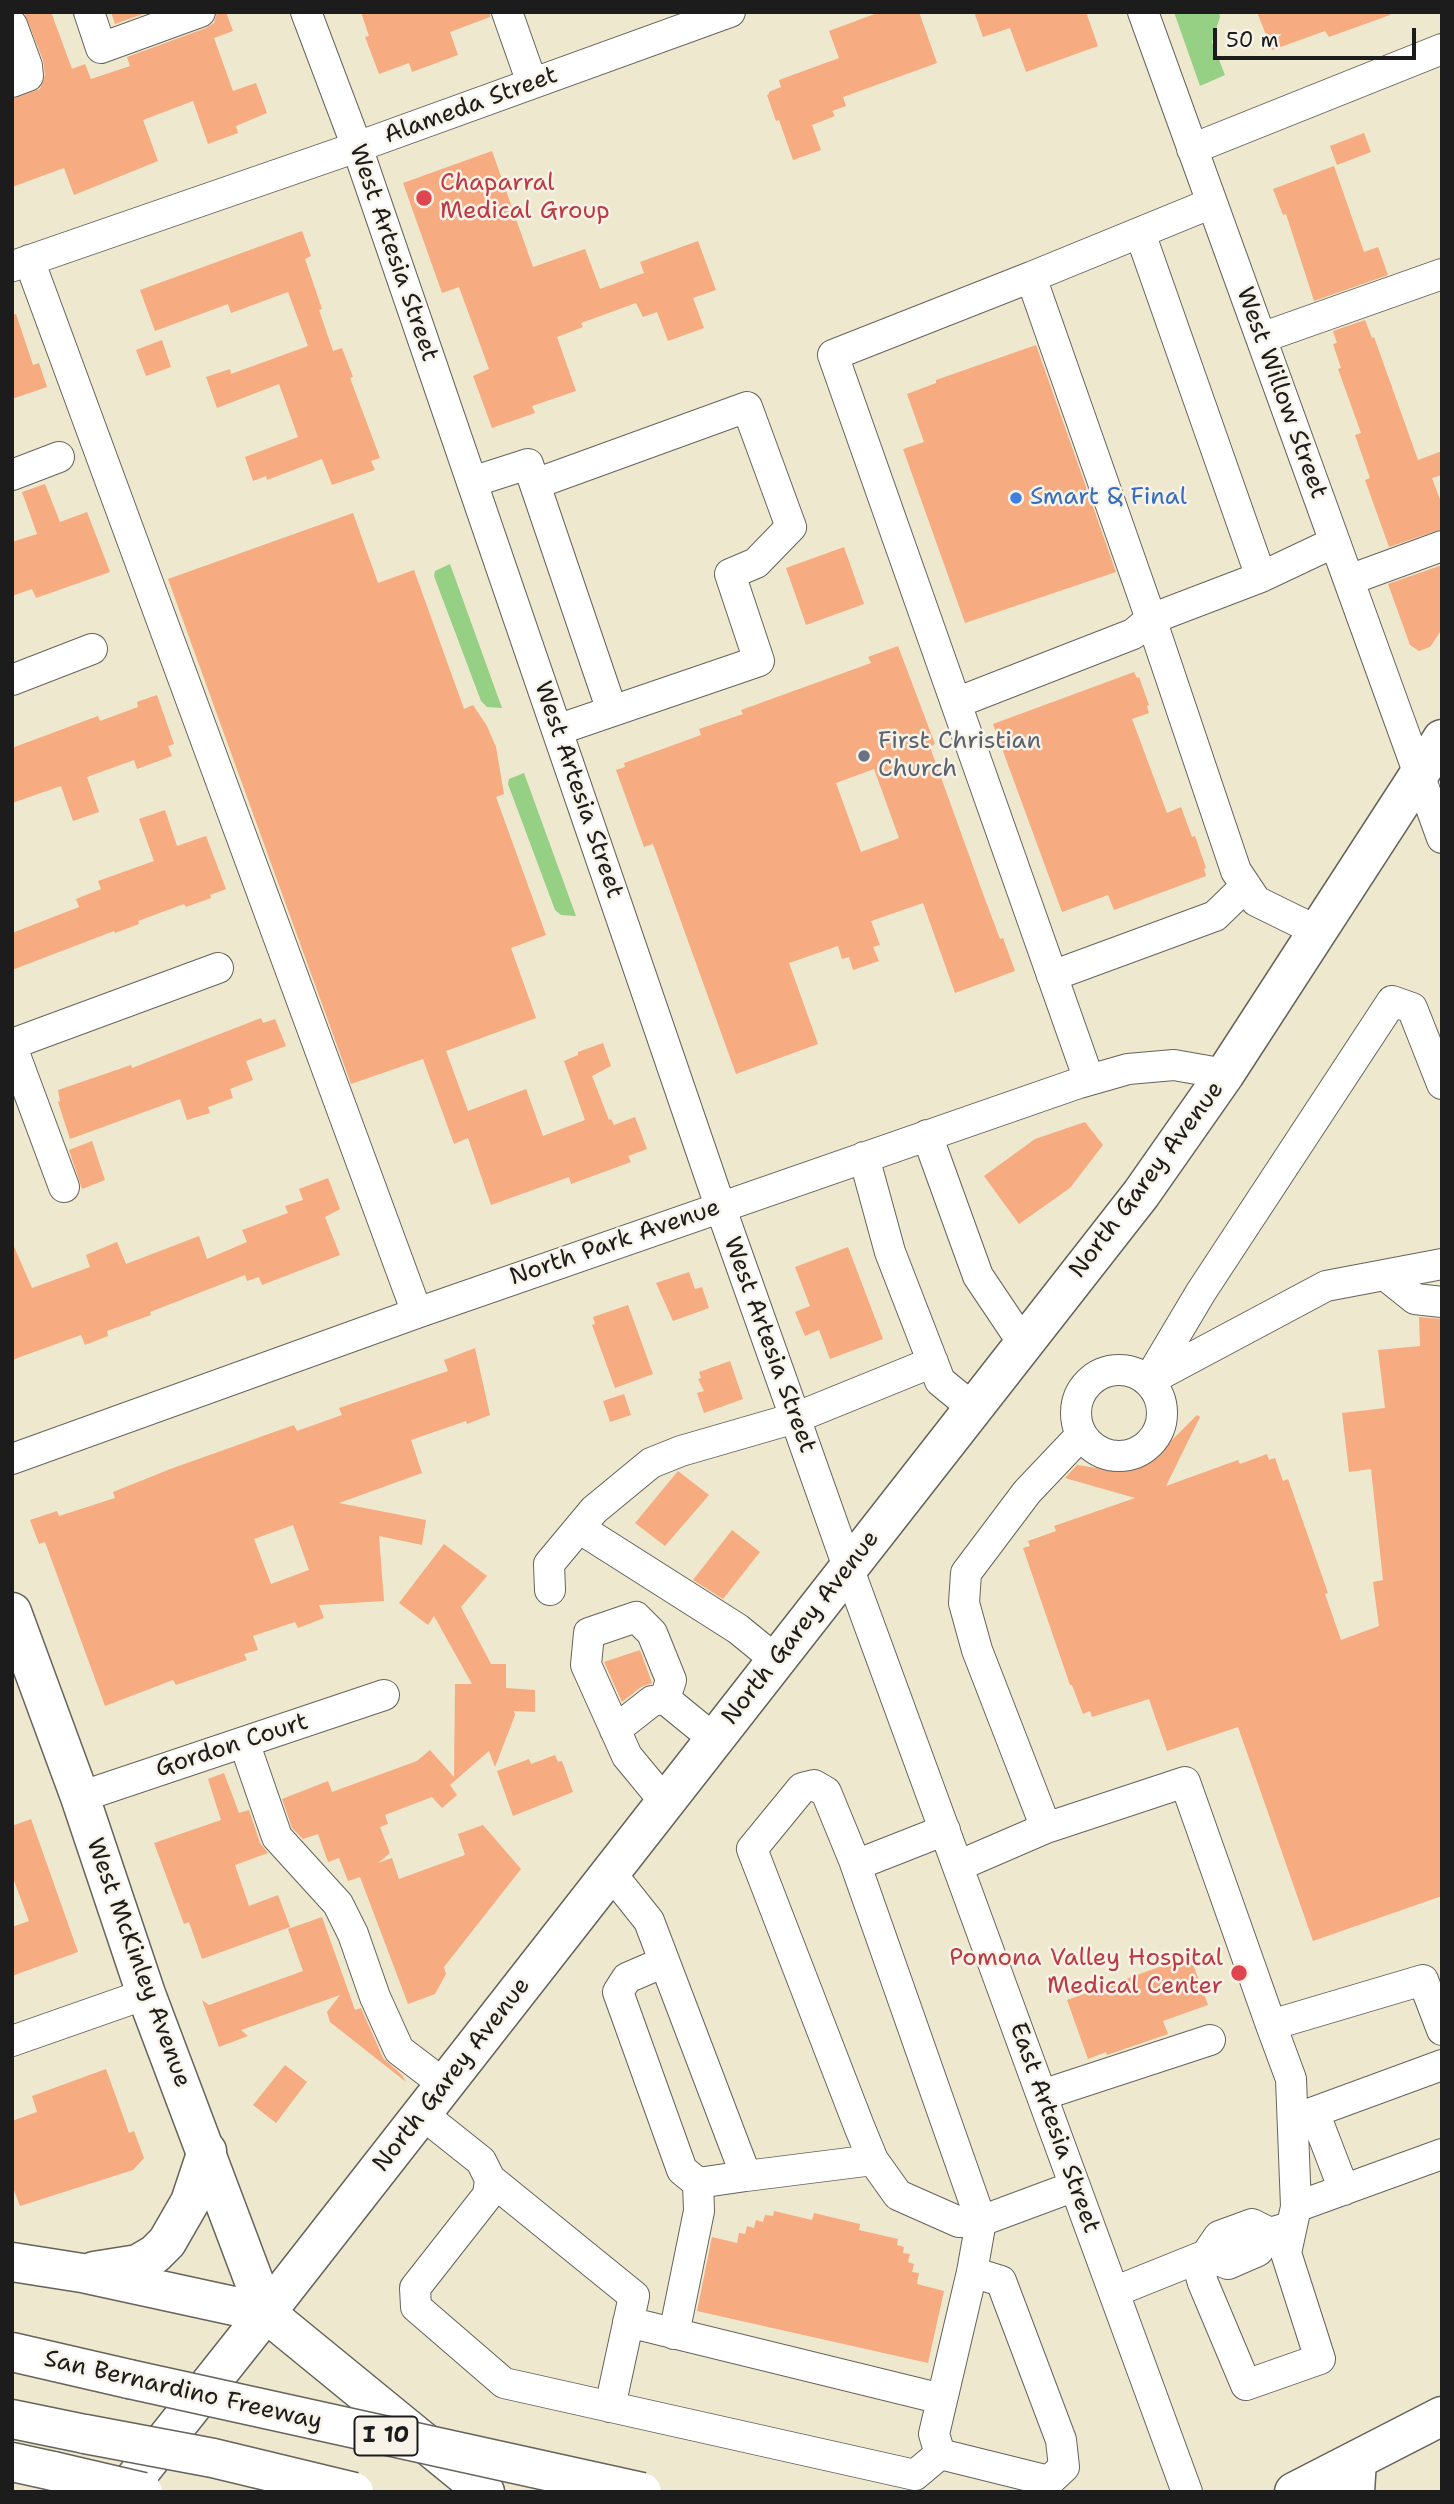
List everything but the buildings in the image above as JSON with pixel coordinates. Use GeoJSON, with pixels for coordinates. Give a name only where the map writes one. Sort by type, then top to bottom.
{"type":"FeatureCollection","features":[{"type":"Feature","properties":{"kind":"main road","name":"North Garey Avenue"},"geometry":{"type":"LineString","coordinates":[[124,2492],[267,2313],[1140,1194],[1225,1074],[1442,739]]}},
{"type":"Feature","properties":{"kind":"main road","name":"West McKinley Avenue"},"geometry":{"type":"LineString","coordinates":[[12,1612],[80,1797],[146,1994],[267,2313]]}},
{"type":"Feature","properties":{"kind":"main road"},"geometry":{"type":"LineString","coordinates":[[82,2273],[138,2264],[155,2254],[179,2225],[190,2202],[206,2151]]}},
{"type":"Feature","properties":{"kind":"main road"},"geometry":{"type":"LineString","coordinates":[[12,2262],[82,2273],[267,2313],[485,2492]]}},
{"type":"Feature","properties":{"kind":"main road","name":"San Bernardino Freeway"},"geometry":{"type":"LineString","coordinates":[[12,2352],[642,2492]]}},
{"type":"Feature","properties":{"kind":"main road"},"geometry":{"type":"LineString","coordinates":[[1294,2492],[1356,2476],[1442,2416]]}},
{"type":"Feature","properties":{"kind":"main road"},"geometry":{"type":"LineString","coordinates":[[12,2419],[213,2458],[354,2492]]}},
{"type":"Feature","properties":{"kind":"main road"},"geometry":{"type":"LineString","coordinates":[[12,2462],[143,2492]]}},
{"type":"Feature","properties":{"kind":"street"},"geometry":{"type":"LineString","coordinates":[[89,12],[101,48],[200,12]]}},
{"type":"Feature","properties":{"kind":"street","name":"West Artesia Street"},"geometry":{"type":"LineString","coordinates":[[306,12],[357,147],[720,1206],[848,1567]]}},
{"type":"Feature","properties":{"kind":"street"},"geometry":{"type":"LineString","coordinates":[[507,12],[532,83]]}},
{"type":"Feature","properties":{"kind":"street","name":"West Willow Street"},"geometry":{"type":"LineString","coordinates":[[1143,12],[1442,838]]}},
{"type":"Feature","properties":{"kind":"street","name":"Alameda Street"},"geometry":{"type":"LineString","coordinates":[[21,263],[357,147],[715,15]]}},
{"type":"Feature","properties":{"kind":"street"},"geometry":{"type":"LineString","coordinates":[[12,24],[28,76],[12,82]]}},
{"type":"Feature","properties":{"kind":"street"},"geometry":{"type":"LineString","coordinates":[[1192,149],[1442,48]]}},
{"type":"Feature","properties":{"kind":"street"},"geometry":{"type":"LineString","coordinates":[[1089,1080],[833,355],[1212,203]]}},
{"type":"Feature","properties":{"kind":"street"},"geometry":{"type":"LineString","coordinates":[[1140,233],[1261,577]]}},
{"type":"Feature","properties":{"kind":"street"},"geometry":{"type":"LineString","coordinates":[[21,263],[417,1313]]}},
{"type":"Feature","properties":{"kind":"street"},"geometry":{"type":"LineString","coordinates":[[1261,338],[1442,274]]}},
{"type":"Feature","properties":{"kind":"street"},"geometry":{"type":"LineString","coordinates":[[1031,277],[1236,871],[1256,901],[1317,931]]}},
{"type":"Feature","properties":{"kind":"street"},"geometry":{"type":"LineString","coordinates":[[535,484],[747,407],[790,527],[757,563],[730,574],[759,661],[557,730]]}},
{"type":"Feature","properties":{"kind":"street"},"geometry":{"type":"LineString","coordinates":[[12,475],[59,457]]}},
{"type":"Feature","properties":{"kind":"street"},"geometry":{"type":"LineString","coordinates":[[472,482],[528,464],[612,711]]}},
{"type":"Feature","properties":{"kind":"street"},"geometry":{"type":"LineString","coordinates":[[956,703],[1133,634],[1151,619],[1261,577],[1335,542]]}},
{"type":"Feature","properties":{"kind":"street"},"geometry":{"type":"LineString","coordinates":[[1349,580],[1442,546]]}},
{"type":"Feature","properties":{"kind":"street"},"geometry":{"type":"LineString","coordinates":[[12,680],[92,649]]}},
{"type":"Feature","properties":{"kind":"street"},"geometry":{"type":"LineString","coordinates":[[1052,976],[1215,916],[1246,886]]}},
{"type":"Feature","properties":{"kind":"street"},"geometry":{"type":"LineString","coordinates":[[64,1187],[12,1046],[218,968]]}},
{"type":"Feature","properties":{"kind":"street"},"geometry":{"type":"LineString","coordinates":[[1148,1381],[1200,1292],[1392,1001],[1412,1008],[1442,1084]]}},
{"type":"Feature","properties":{"kind":"street","name":"North Park Avenue"},"geometry":{"type":"LineString","coordinates":[[12,1460],[720,1206],[1089,1080],[1129,1069],[1174,1065],[1225,1074]]}},
{"type":"Feature","properties":{"kind":"street"},"geometry":{"type":"LineString","coordinates":[[927,1135],[978,1276],[1023,1343]]}},
{"type":"Feature","properties":{"kind":"street"},"geometry":{"type":"LineString","coordinates":[[864,1157],[890,1252],[940,1381],[973,1408]]}},
{"type":"Feature","properties":{"kind":"street"},"geometry":{"type":"LineString","coordinates":[[1148,1381],[1326,1286],[1442,1264]]}},
{"type":"Feature","properties":{"kind":"street"},"geometry":{"type":"LineString","coordinates":[[1385,1275],[1415,1299],[1442,1302]]}},
{"type":"Feature","properties":{"kind":"street"},"geometry":{"type":"LineString","coordinates":[[550,1590],[549,1564],[594,1510],[652,1463],[681,1451],[795,1418],[933,1362]]}},
{"type":"Feature","properties":{"kind":"street"},"geometry":{"type":"LineString","coordinates":[[1110,1370],[1137,1373],[1148,1381],[1157,1393],[1162,1407],[1156,1436],[1146,1447],[1133,1455],[1111,1455],[1090,1446],[1081,1435],[1075,1408],[1086,1384],[1097,1375],[1110,1370]]}},
{"type":"Feature","properties":{"kind":"street"},"geometry":{"type":"LineString","coordinates":[[1046,1828],[978,1650],[964,1603],[966,1573],[1027,1492],[1081,1435]]}},
{"type":"Feature","properties":{"kind":"street"},"geometry":{"type":"LineString","coordinates":[[579,1528],[738,1629],[776,1660]]}},
{"type":"Feature","properties":{"kind":"street","name":"East Artesia Street"},"geometry":{"type":"LineString","coordinates":[[848,1567],[1187,2492]]}},
{"type":"Feature","properties":{"kind":"street"},"geometry":{"type":"LineString","coordinates":[[665,1699],[671,1680],[652,1633],[636,1617],[589,1633],[586,1665],[615,1730],[627,1756],[666,1802]]}},
{"type":"Feature","properties":{"kind":"street","name":"Gordon Court"},"geometry":{"type":"LineString","coordinates":[[80,1797],[384,1695]]}},
{"type":"Feature","properties":{"kind":"street"},"geometry":{"type":"LineString","coordinates":[[615,1730],[652,1701],[665,1699],[714,1739]]}},
{"type":"Feature","properties":{"kind":"street"},"geometry":{"type":"LineString","coordinates":[[244,1742],[276,1837],[338,1903],[399,2050],[433,2099],[481,2161],[490,2179],[634,2296],[610,2407]]}},
{"type":"Feature","properties":{"kind":"street"},"geometry":{"type":"LineString","coordinates":[[958,1866],[1046,1828],[1185,1782],[1291,2079],[1286,2253],[1320,2359],[1246,2385],[1203,2283],[1201,2257]]}},
{"type":"Feature","properties":{"kind":"street"},"geometry":{"type":"LineString","coordinates":[[940,2454],[934,2434],[972,2272],[981,2221],[855,1863],[825,1792],[814,1785],[802,1788],[752,1849],[873,2160],[898,2194],[959,2222],[981,2221],[1075,2186]]}},
{"type":"Feature","properties":{"kind":"street"},"geometry":{"type":"LineString","coordinates":[[855,1863],[856,1865],[944,1830]]}},
{"type":"Feature","properties":{"kind":"street"},"geometry":{"type":"LineString","coordinates":[[610,1872],[649,1921],[746,2176]]}},
{"type":"Feature","properties":{"kind":"street"},"geometry":{"type":"LineString","coordinates":[[664,1962],[627,1978],[618,1992],[682,2170],[698,2183],[873,2160]]}},
{"type":"Feature","properties":{"kind":"street"},"geometry":{"type":"LineString","coordinates":[[1271,2025],[1423,1980],[1442,2030]]}},
{"type":"Feature","properties":{"kind":"street"},"geometry":{"type":"LineString","coordinates":[[12,2041],[146,1994]]}},
{"type":"Feature","properties":{"kind":"street"},"geometry":{"type":"LineString","coordinates":[[1042,2095],[1210,2040]]}},
{"type":"Feature","properties":{"kind":"street"},"geometry":{"type":"LineString","coordinates":[[1345,2190],[1314,2112],[1442,2065]]}},
{"type":"Feature","properties":{"kind":"street"},"geometry":{"type":"LineString","coordinates":[[1114,2292],[1201,2257],[1228,2264],[1258,2251],[1286,2222],[1345,2190],[1442,2154]]}},
{"type":"Feature","properties":{"kind":"street"},"geometry":{"type":"LineString","coordinates":[[490,2179],[488,2195],[415,2288],[416,2307],[504,2383],[915,2475],[940,2454]]}},
{"type":"Feature","properties":{"kind":"street"},"geometry":{"type":"LineString","coordinates":[[674,2334],[699,2211],[698,2183]]}},
{"type":"Feature","properties":{"kind":"street"},"geometry":{"type":"LineString","coordinates":[[940,2454],[1049,2482],[1064,2467],[1061,2440],[1001,2281],[972,2272]]}},
{"type":"Feature","properties":{"kind":"street"},"geometry":{"type":"LineString","coordinates":[[628,2322],[942,2399]]}},
{"type":"Feature","properties":{"kind":"green space"},"geometry":{"type":"Polygon","coordinates":[[[1174,12],[1219,12],[1220,17],[1212,42],[1225,75],[1200,86],[1174,12]]]}},
{"type":"Feature","properties":{"kind":"green space"},"geometry":{"type":"Polygon","coordinates":[[[450,564],[502,708],[487,707],[481,701],[434,576],[435,571],[450,564]]]}},
{"type":"Feature","properties":{"kind":"green space"},"geometry":{"type":"Polygon","coordinates":[[[524,773],[576,916],[561,915],[555,910],[508,784],[509,779],[524,773]]]}},
{"type":"Feature","properties":{"kind":"place","name":"Chaparral Medical Group"},"geometry":{"type":"Point","coordinates":[424,198]}},
{"type":"Feature","properties":{"kind":"place","name":"Smart & Final"},"geometry":{"type":"Point","coordinates":[1016,498]}},
{"type":"Feature","properties":{"kind":"place","name":"First Christian Church"},"geometry":{"type":"Point","coordinates":[864,756]}},
{"type":"Feature","properties":{"kind":"place","name":"Pomona Valley Hospital Medical Center"},"geometry":{"type":"Point","coordinates":[1239,1973]}}]}
